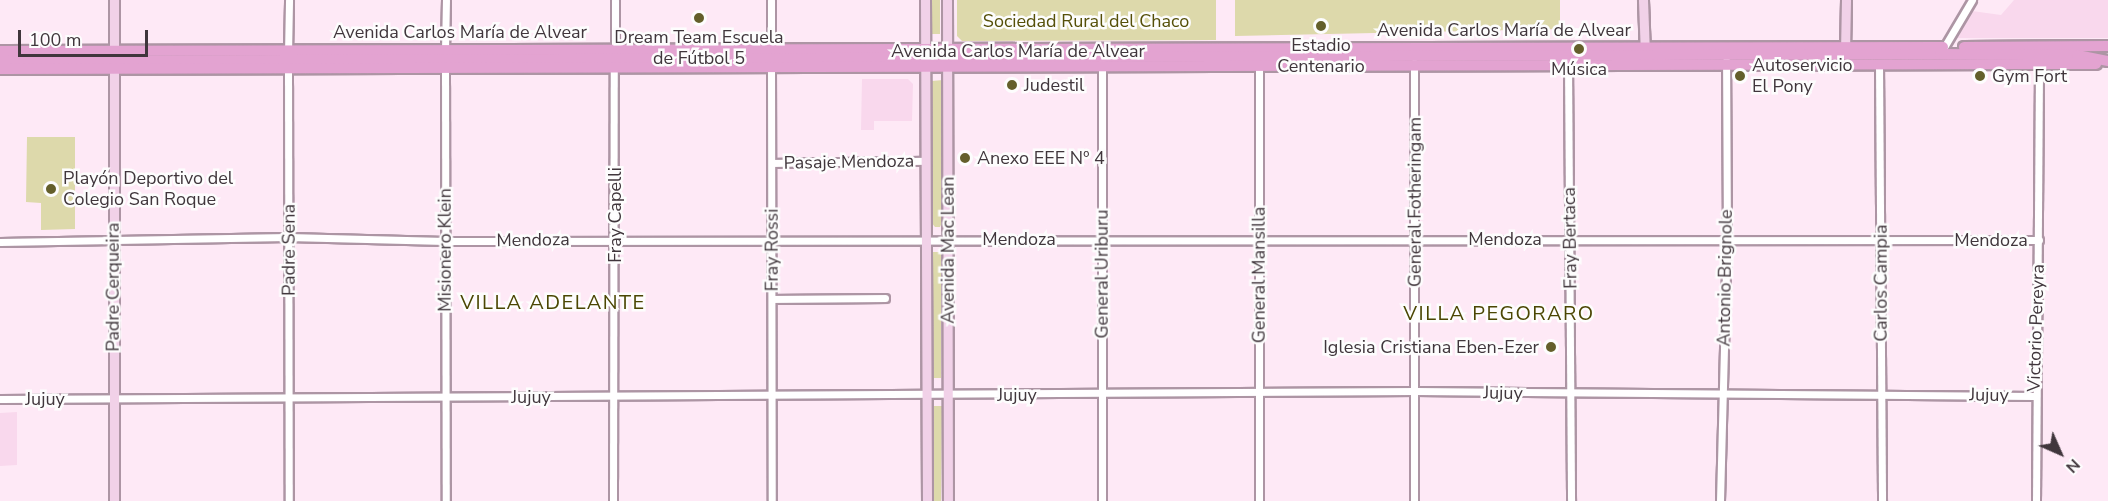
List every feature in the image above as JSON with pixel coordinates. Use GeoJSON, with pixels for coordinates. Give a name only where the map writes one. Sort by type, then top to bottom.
{"type":"FeatureCollection","features":[{"type":"Feature","properties":{"kind":"main road","name":"Padre Cerqueira"},"geometry":{"type":"LineString","coordinates":[[114,0],[114,501]]}},
{"type":"Feature","properties":{"kind":"main road","name":"Avenida Mac Lean"},"geometry":{"type":"LineString","coordinates":[[925,0],[927,501]]}},
{"type":"Feature","properties":{"kind":"main road","name":"Avenida Mac Lean"},"geometry":{"type":"LineString","coordinates":[[947,0],[948,501]]}},
{"type":"Feature","properties":{"kind":"main road"},"geometry":{"type":"LineString","coordinates":[[1643,0],[1645,51]]}},
{"type":"Feature","properties":{"kind":"main road"},"geometry":{"type":"LineString","coordinates":[[1845,56],[1846,0]]}},
{"type":"Feature","properties":{"kind":"main road","name":"Avenida Carlos María de Alvear"},"geometry":{"type":"LineString","coordinates":[[1102,58],[1568,56],[1645,51],[1845,56],[1879,65],[2038,55],[2108,47]]}},
{"type":"Feature","properties":{"kind":"main road","name":"Avenida Carlos María de Alvear"},"geometry":{"type":"LineString","coordinates":[[2077,55],[2108,47]]}},
{"type":"Feature","properties":{"kind":"main road","name":"Avenida Carlos María de Alvear"},"geometry":{"type":"LineString","coordinates":[[0,61],[1414,56],[1568,56],[1726,61],[1942,50],[2038,55],[2108,62]]}},
{"type":"Feature","properties":{"kind":"main road","name":"Avenida Carlos María de Alvear"},"geometry":{"type":"LineString","coordinates":[[0,51],[114,61]]}},
{"type":"Feature","properties":{"kind":"main road","name":"Avenida Carlos María de Alvear"},"geometry":{"type":"LineString","coordinates":[[1645,51],[1726,61]]}},
{"type":"Feature","properties":{"kind":"main road","name":"Avenida Carlos María de Alvear"},"geometry":{"type":"LineString","coordinates":[[2038,55],[2077,55],[2108,62]]}},
{"type":"Feature","properties":{"kind":"main road","name":"Avenida Carlos María de Alvear"},"geometry":{"type":"LineString","coordinates":[[0,69],[114,61]]}},
{"type":"Feature","properties":{"kind":"street","name":"Padre Sena"},"geometry":{"type":"LineString","coordinates":[[289,0],[289,501]]}},
{"type":"Feature","properties":{"kind":"street","name":"Misionero Klein"},"geometry":{"type":"LineString","coordinates":[[446,0],[446,501]]}},
{"type":"Feature","properties":{"kind":"street","name":"Fray Capelli"},"geometry":{"type":"LineString","coordinates":[[613,501],[615,0]]}},
{"type":"Feature","properties":{"kind":"street","name":"Fray Rossi"},"geometry":{"type":"LineString","coordinates":[[771,0],[772,501]]}},
{"type":"Feature","properties":{"kind":"street"},"geometry":{"type":"LineString","coordinates":[[1942,50],[1972,0]]}},
{"type":"Feature","properties":{"kind":"street","name":"Victorio Pereyra"},"geometry":{"type":"LineString","coordinates":[[2036,501],[2034,396],[2039,240],[2038,55]]}},
{"type":"Feature","properties":{"kind":"street","name":"General Fotheringam"},"geometry":{"type":"LineString","coordinates":[[1413,501],[1416,392],[1414,56]]}},
{"type":"Feature","properties":{"kind":"street","name":"Fray Bertaca"},"geometry":{"type":"LineString","coordinates":[[1568,56],[1571,501]]}},
{"type":"Feature","properties":{"kind":"street","name":"General Uriburu"},"geometry":{"type":"LineString","coordinates":[[1102,58],[1102,501]]}},
{"type":"Feature","properties":{"kind":"street","name":"General Mansilla"},"geometry":{"type":"LineString","coordinates":[[1259,58],[1259,501]]}},
{"type":"Feature","properties":{"kind":"street","name":"Antonio Brignole"},"geometry":{"type":"LineString","coordinates":[[1720,501],[1724,392],[1726,61]]}},
{"type":"Feature","properties":{"kind":"street","name":"Carlos Campia"},"geometry":{"type":"LineString","coordinates":[[1879,65],[1882,501]]}},
{"type":"Feature","properties":{"kind":"street","name":"Pasaje Mendoza"},"geometry":{"type":"LineString","coordinates":[[773,163],[925,161]]}},
{"type":"Feature","properties":{"kind":"street","name":"Mendoza"},"geometry":{"type":"LineString","coordinates":[[0,242],[113,242],[288,237],[445,241],[771,238],[2039,240]]}},
{"type":"Feature","properties":{"kind":"street"},"geometry":{"type":"LineString","coordinates":[[772,299],[885,298]]}},
{"type":"Feature","properties":{"kind":"street","name":"Jujuy"},"geometry":{"type":"LineString","coordinates":[[0,399],[1416,392],[1880,393],[2034,396]]}},
{"type":"Feature","properties":{"kind":"shaded area"},"geometry":{"type":"Polygon","coordinates":[[[2014,0],[2108,0],[2108,38],[1957,38],[1972,11],[2001,15],[2014,0]]]}},
{"type":"Feature","properties":{"kind":"shaded area"},"geometry":{"type":"Polygon","coordinates":[[[862,79],[908,79],[913,84],[912,121],[874,121],[874,130],[861,130],[862,79]]]}},
{"type":"Feature","properties":{"kind":"shaded area"},"geometry":{"type":"Polygon","coordinates":[[[17,412],[17,465],[0,466],[0,413],[17,412]]]}},
{"type":"Feature","properties":{"kind":"green space"},"geometry":{"type":"Polygon","coordinates":[[[930,0],[940,0],[940,34],[930,34],[930,0]]]}},
{"type":"Feature","properties":{"kind":"green space","name":"Sociedad Rural del Chaco"},"geometry":{"type":"Polygon","coordinates":[[[957,0],[1216,0],[1216,40],[962,41],[957,36],[957,0]]]}},
{"type":"Feature","properties":{"kind":"green space"},"geometry":{"type":"Polygon","coordinates":[[[1235,0],[1560,0],[1560,29],[1235,36],[1235,0]]]}},
{"type":"Feature","properties":{"kind":"green space"},"geometry":{"type":"Polygon","coordinates":[[[943,80],[943,220],[940,227],[935,227],[931,222],[932,81],[943,80]]]}},
{"type":"Feature","properties":{"kind":"green space","name":"Playón Deportivo del Colegio San Roque"},"geometry":{"type":"Polygon","coordinates":[[[27,137],[75,137],[75,229],[41,230],[41,203],[26,202],[27,137]]]}},
{"type":"Feature","properties":{"kind":"green space"},"geometry":{"type":"Polygon","coordinates":[[[930,252],[941,252],[941,378],[930,378],[930,252]]]}},
{"type":"Feature","properties":{"kind":"green space"},"geometry":{"type":"Polygon","coordinates":[[[932,406],[942,406],[941,501],[931,501],[932,406]]]}},
{"type":"Feature","properties":{"kind":"place","name":"Dream Team Escuela de Fútbol 5"},"geometry":{"type":"Point","coordinates":[699,18]}},
{"type":"Feature","properties":{"kind":"place","name":"Estadio Centenario"},"geometry":{"type":"Point","coordinates":[1321,26]}},
{"type":"Feature","properties":{"kind":"place","name":"Música"},"geometry":{"type":"Point","coordinates":[1579,49]}},
{"type":"Feature","properties":{"kind":"place","name":"Autoservicio El Pony"},"geometry":{"type":"Point","coordinates":[1740,76]}},
{"type":"Feature","properties":{"kind":"place","name":"Gym Fort"},"geometry":{"type":"Point","coordinates":[1980,76]}},
{"type":"Feature","properties":{"kind":"place","name":"Judestil"},"geometry":{"type":"Point","coordinates":[1012,85]}},
{"type":"Feature","properties":{"kind":"place","name":"Anexo EEE Nº 4"},"geometry":{"type":"Point","coordinates":[965,158]}},
{"type":"Feature","properties":{"kind":"place","name":"Playón Deportivo del Colegio San Roque"},"geometry":{"type":"Point","coordinates":[51,189]}},
{"type":"Feature","properties":{"kind":"place","name":"Iglesia Cristiana Eben-Ezer"},"geometry":{"type":"Point","coordinates":[1551,347]}},
{"type":"Feature","properties":{"kind":"district","name":"VILLA ADELANTE"},"geometry":{"type":"Point","coordinates":[553,302]}},
{"type":"Feature","properties":{"kind":"district","name":"VILLA PEGORARO"},"geometry":{"type":"Point","coordinates":[1499,313]}}]}
